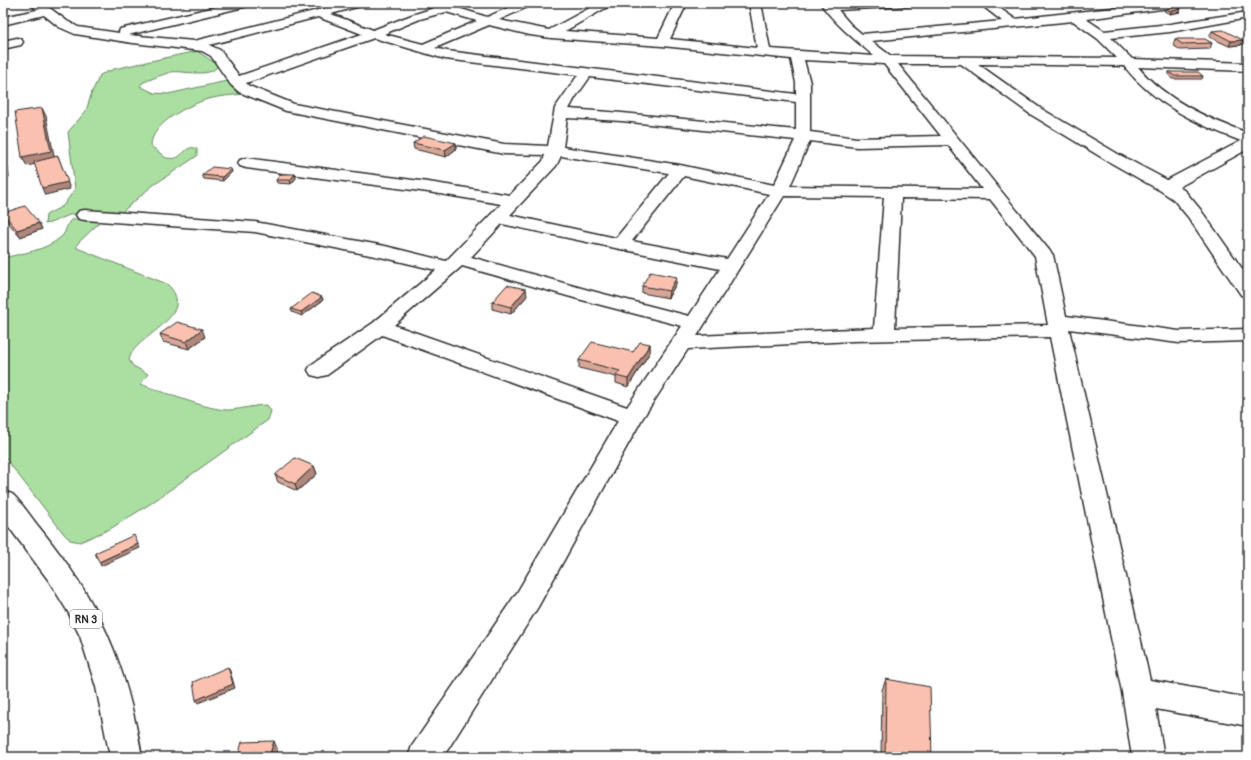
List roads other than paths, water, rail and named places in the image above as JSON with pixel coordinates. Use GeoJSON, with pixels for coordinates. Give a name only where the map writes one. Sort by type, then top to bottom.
{"type":"FeatureCollection","features":[{"type":"Feature","properties":{"kind":"street"},"geometry":{"type":"LineString","coordinates":[[109,35],[248,3]]}},
{"type":"Feature","properties":{"kind":"street"},"geometry":{"type":"LineString","coordinates":[[194,45],[360,3]]}},
{"type":"Feature","properties":{"kind":"street"},"geometry":{"type":"LineString","coordinates":[[429,3],[445,9],[530,32],[662,42],[797,56],[888,60],[1128,61],[1248,67]]}},
{"type":"Feature","properties":{"kind":"street"},"geometry":{"type":"LineString","coordinates":[[236,82],[416,17],[445,9],[457,3]]}},
{"type":"Feature","properties":{"kind":"street"},"geometry":{"type":"LineString","coordinates":[[424,48],[528,3]]}},
{"type":"Feature","properties":{"kind":"street"},"geometry":{"type":"LineString","coordinates":[[551,34],[607,3]]}},
{"type":"Feature","properties":{"kind":"street"},"geometry":{"type":"LineString","coordinates":[[662,42],[682,3]]}},
{"type":"Feature","properties":{"kind":"street"},"geometry":{"type":"LineString","coordinates":[[756,3],[764,53]]}},
{"type":"Feature","properties":{"kind":"street"},"geometry":{"type":"LineString","coordinates":[[827,5],[909,3]]}},
{"type":"Feature","properties":{"kind":"street"},"geometry":{"type":"LineString","coordinates":[[985,3],[1013,23]]}},
{"type":"Feature","properties":{"kind":"street"},"geometry":{"type":"LineString","coordinates":[[860,38],[1075,17],[1184,3]]}},
{"type":"Feature","properties":{"kind":"street"},"geometry":{"type":"LineString","coordinates":[[827,5],[847,28],[888,60],[1044,255],[1136,692],[1148,757]]}},
{"type":"Feature","properties":{"kind":"street"},"geometry":{"type":"LineString","coordinates":[[3,21],[41,7],[63,24],[75,30],[194,45],[206,48],[216,53],[236,82],[244,89],[291,108],[334,115],[462,142],[504,149],[556,151],[680,170],[779,190],[996,194]]}},
{"type":"Feature","properties":{"kind":"street"},"geometry":{"type":"LineString","coordinates":[[320,14],[372,34],[445,55],[804,99]]}},
{"type":"Feature","properties":{"kind":"street"},"geometry":{"type":"LineString","coordinates":[[1102,35],[1170,28],[1248,15]]}},
{"type":"Feature","properties":{"kind":"street"},"geometry":{"type":"LineString","coordinates":[[1075,17],[1102,35],[1128,61],[1143,81],[1162,95],[1191,114],[1222,129],[1248,138]]}},
{"type":"Feature","properties":{"kind":"street"},"geometry":{"type":"LineString","coordinates":[[3,45],[17,42]]}},
{"type":"Feature","properties":{"kind":"street"},"geometry":{"type":"LineString","coordinates":[[424,757],[528,599],[632,417],[682,344],[731,265],[764,217],[779,190],[800,147],[802,135],[804,99],[803,83],[797,56]]}},
{"type":"Feature","properties":{"kind":"street"},"geometry":{"type":"LineString","coordinates":[[964,60],[1035,111],[1112,158],[1167,187],[1179,195],[1194,213],[1237,273],[1248,291]]}},
{"type":"Feature","properties":{"kind":"street"},"geometry":{"type":"LineString","coordinates":[[319,370],[380,327],[454,264],[550,164],[556,151],[560,114],[570,96],[587,72]]}},
{"type":"Feature","properties":{"kind":"street"},"geometry":{"type":"LineString","coordinates":[[560,114],[622,117],[802,135],[829,140],[872,142],[952,140]]}},
{"type":"Feature","properties":{"kind":"street"},"geometry":{"type":"LineString","coordinates":[[1167,187],[1248,143]]}},
{"type":"Feature","properties":{"kind":"street"},"geometry":{"type":"LineString","coordinates":[[246,163],[428,187],[513,201]]}},
{"type":"Feature","properties":{"kind":"street"},"geometry":{"type":"LineString","coordinates":[[620,244],[680,170]]}},
{"type":"Feature","properties":{"kind":"street"},"geometry":{"type":"LineString","coordinates":[[884,335],[893,193]]}},
{"type":"Feature","properties":{"kind":"street"},"geometry":{"type":"LineString","coordinates":[[85,215],[255,227],[454,264],[694,323]]}},
{"type":"Feature","properties":{"kind":"street"},"geometry":{"type":"LineString","coordinates":[[499,218],[620,244],[731,265]]}},
{"type":"Feature","properties":{"kind":"street"},"geometry":{"type":"LineString","coordinates":[[682,344],[1058,326],[1179,337],[1248,335]]}},
{"type":"Feature","properties":{"kind":"street"},"geometry":{"type":"LineString","coordinates":[[380,327],[632,417]]}},
{"type":"Feature","properties":{"kind":"street","name":"RN 3"},"geometry":{"type":"LineString","coordinates":[[3,501],[55,567],[87,620],[113,693],[126,757]]}},
{"type":"Feature","properties":{"kind":"street"},"geometry":{"type":"LineString","coordinates":[[1136,692],[1248,712]]}}]}
